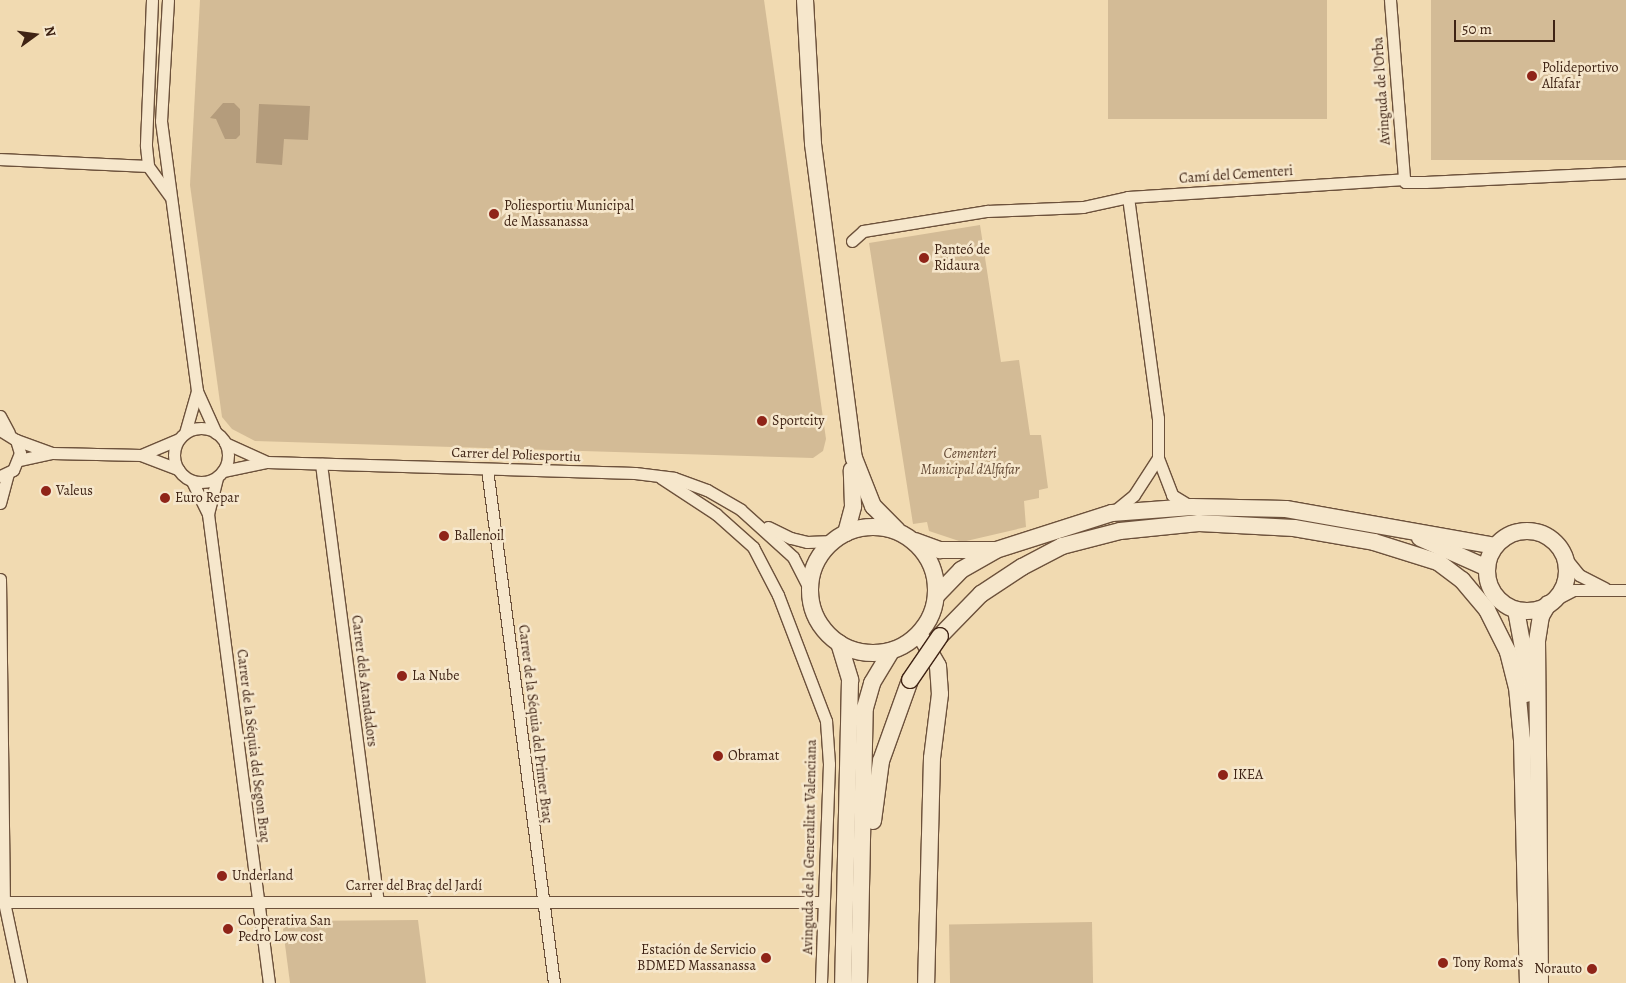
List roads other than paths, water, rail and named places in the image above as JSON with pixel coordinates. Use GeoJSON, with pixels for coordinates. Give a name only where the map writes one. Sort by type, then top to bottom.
{"type":"FeatureCollection","features":[{"type":"Feature","properties":{"kind":"street"},"geometry":{"type":"LineString","coordinates":[[152,0],[146,115],[148,166],[171,197]]}},
{"type":"Feature","properties":{"kind":"street"},"geometry":{"type":"LineString","coordinates":[[0,503],[4,475],[19,460],[52,453],[141,455],[178,469],[192,481],[205,482],[220,474],[228,457],[225,443],[216,433],[197,391],[161,121],[168,0]]}},
{"type":"Feature","properties":{"kind":"street"},"geometry":{"type":"LineString","coordinates":[[805,0],[813,144],[854,458],[853,506],[840,537],[817,563],[810,590],[816,615],[829,636],[839,643],[869,653],[890,651],[919,634],[931,616],[936,596],[934,574],[926,555],[873,506],[854,458]]}},
{"type":"Feature","properties":{"kind":"street","name":"Avinguda de l'Orba"},"geometry":{"type":"LineString","coordinates":[[1390,0],[1404,179]]}},
{"type":"Feature","properties":{"kind":"street"},"geometry":{"type":"LineString","coordinates":[[0,159],[148,166]]}},
{"type":"Feature","properties":{"kind":"street","name":"Camí del Cementeri"},"geometry":{"type":"LineString","coordinates":[[852,241],[863,231],[987,211],[1083,207],[1128,197],[1404,179],[1405,182],[1425,182],[1626,172]]}},
{"type":"Feature","properties":{"kind":"street"},"geometry":{"type":"LineString","coordinates":[[1128,197],[1157,409],[1158,458],[1172,495],[1192,507]]}},
{"type":"Feature","properties":{"kind":"street"},"geometry":{"type":"LineString","coordinates":[[178,469],[174,457],[197,391]]}},
{"type":"Feature","properties":{"kind":"street"},"geometry":{"type":"LineString","coordinates":[[0,416],[19,460]]}},
{"type":"Feature","properties":{"kind":"street"},"geometry":{"type":"LineString","coordinates":[[141,455],[201,428],[216,433]]}},
{"type":"Feature","properties":{"kind":"street"},"geometry":{"type":"LineString","coordinates":[[8,434],[52,453]]}},
{"type":"Feature","properties":{"kind":"street","name":"Carrer del Poliesportiu"},"geometry":{"type":"LineString","coordinates":[[225,443],[267,462]]}},
{"type":"Feature","properties":{"kind":"street"},"geometry":{"type":"LineString","coordinates":[[1112,513],[1134,495],[1158,458]]}},
{"type":"Feature","properties":{"kind":"street","name":"Carrer del Poliesportiu"},"geometry":{"type":"LineString","coordinates":[[220,474],[267,462],[658,476],[674,478],[707,490],[753,520],[791,538],[808,542],[840,537]]}},
{"type":"Feature","properties":{"kind":"street","name":"Carrer dels Atandadors"},"geometry":{"type":"LineString","coordinates":[[321,464],[378,901]]}},
{"type":"Feature","properties":{"kind":"street","name":"Carrer de la Séquia del Primer Braç"},"geometry":{"type":"LineString","coordinates":[[487,469],[554,983]]}},
{"type":"Feature","properties":{"kind":"street","name":"Carrer de la Séquia del Segon Braç"},"geometry":{"type":"LineString","coordinates":[[208,514],[220,474]]}},
{"type":"Feature","properties":{"kind":"street","name":"Avinguda de la Generalitat Valenciana"},"geometry":{"type":"LineString","coordinates":[[658,476],[716,514],[753,547],[778,594],[826,721],[829,741],[821,983]]}},
{"type":"Feature","properties":{"kind":"street","name":"Carrer de la Séquia del Segon Braç"},"geometry":{"type":"LineString","coordinates":[[192,481],[208,514],[269,983]]}},
{"type":"Feature","properties":{"kind":"street"},"geometry":{"type":"LineString","coordinates":[[936,596],[961,570],[996,550],[1112,513],[1192,507],[1286,509],[1495,546]]}},
{"type":"Feature","properties":{"kind":"street","name":"Carrer del Poliesportiu"},"geometry":{"type":"LineString","coordinates":[[753,520],[793,558],[810,590]]}},
{"type":"Feature","properties":{"kind":"street"},"geometry":{"type":"LineString","coordinates":[[834,983],[852,940],[870,884],[874,800],[881,760],[910,680],[940,636],[959,614],[1001,580],[1041,556],[1091,538],[1140,528],[1199,523],[1253,524],[1334,533],[1413,552],[1438,562],[1462,580],[1487,610],[1508,652],[1517,686],[1522,740],[1532,982]]}},
{"type":"Feature","properties":{"kind":"street"},"geometry":{"type":"LineString","coordinates":[[840,537],[875,527],[903,534],[940,550],[996,550]]}},
{"type":"Feature","properties":{"kind":"street"},"geometry":{"type":"LineString","coordinates":[[1402,530],[1487,568]]}},
{"type":"Feature","properties":{"kind":"street"},"geometry":{"type":"LineString","coordinates":[[1607,589],[1579,575],[1555,541],[1535,531],[1513,533],[1495,546],[1487,568],[1490,586],[1500,601],[1516,610],[1537,610],[1574,590],[1626,590]]}},
{"type":"Feature","properties":{"kind":"street"},"geometry":{"type":"LineString","coordinates":[[1532,982],[1537,641],[1541,616],[1566,581],[1567,560]]}},
{"type":"Feature","properties":{"kind":"street"},"geometry":{"type":"LineString","coordinates":[[0,578],[2,902],[21,983]]}},
{"type":"Feature","properties":{"kind":"street"},"geometry":{"type":"LineString","coordinates":[[1516,610],[1525,659],[1522,740]]}},
{"type":"Feature","properties":{"kind":"street"},"geometry":{"type":"LineString","coordinates":[[919,634],[938,666],[940,694],[932,758],[926,983]]}},
{"type":"Feature","properties":{"kind":"street"},"geometry":{"type":"LineString","coordinates":[[839,643],[850,680],[852,940],[859,983]]}},
{"type":"Feature","properties":{"kind":"street"},"geometry":{"type":"LineString","coordinates":[[843,983],[852,940],[865,708],[872,683],[890,651]]}},
{"type":"Feature","properties":{"kind":"street","name":"Carrer del Braç del Jardí"},"geometry":{"type":"LineString","coordinates":[[2,902],[543,900],[823,902]]}},
{"type":"Feature","properties":{"kind":"place","name":"Polideportivo Alfafar"},"geometry":{"type":"Point","coordinates":[1532,76]}},
{"type":"Feature","properties":{"kind":"place","name":"Poliesportiu Municipal de Massanassa"},"geometry":{"type":"Point","coordinates":[494,214]}},
{"type":"Feature","properties":{"kind":"place","name":"Panteó de Ridaura"},"geometry":{"type":"Point","coordinates":[924,258]}},
{"type":"Feature","properties":{"kind":"place","name":"Sportcity"},"geometry":{"type":"Point","coordinates":[762,421]}},
{"type":"Feature","properties":{"kind":"place","name":"Valeus"},"geometry":{"type":"Point","coordinates":[46,491]}},
{"type":"Feature","properties":{"kind":"place","name":"Euro Repar"},"geometry":{"type":"Point","coordinates":[165,498]}},
{"type":"Feature","properties":{"kind":"place","name":"Ballenoil"},"geometry":{"type":"Point","coordinates":[444,536]}},
{"type":"Feature","properties":{"kind":"place","name":"La Nube"},"geometry":{"type":"Point","coordinates":[402,676]}},
{"type":"Feature","properties":{"kind":"place","name":"Obramat"},"geometry":{"type":"Point","coordinates":[718,756]}},
{"type":"Feature","properties":{"kind":"place","name":"IKEA"},"geometry":{"type":"Point","coordinates":[1223,775]}},
{"type":"Feature","properties":{"kind":"place","name":"Underland"},"geometry":{"type":"Point","coordinates":[222,876]}},
{"type":"Feature","properties":{"kind":"place","name":"Cooperativa San Pedro Low cost"},"geometry":{"type":"Point","coordinates":[228,929]}},
{"type":"Feature","properties":{"kind":"place","name":"Estación de Servicio BDMED Massanassa"},"geometry":{"type":"Point","coordinates":[766,958]}},
{"type":"Feature","properties":{"kind":"place","name":"Tony Roma's"},"geometry":{"type":"Point","coordinates":[1443,963]}},
{"type":"Feature","properties":{"kind":"place","name":"Norauto"},"geometry":{"type":"Point","coordinates":[1592,969]}},
{"type":"Feature","properties":{"kind":"park label","name":"Cementeri Municipal d'Alfafar"},"geometry":{"type":"Point","coordinates":[970,462]}}]}
